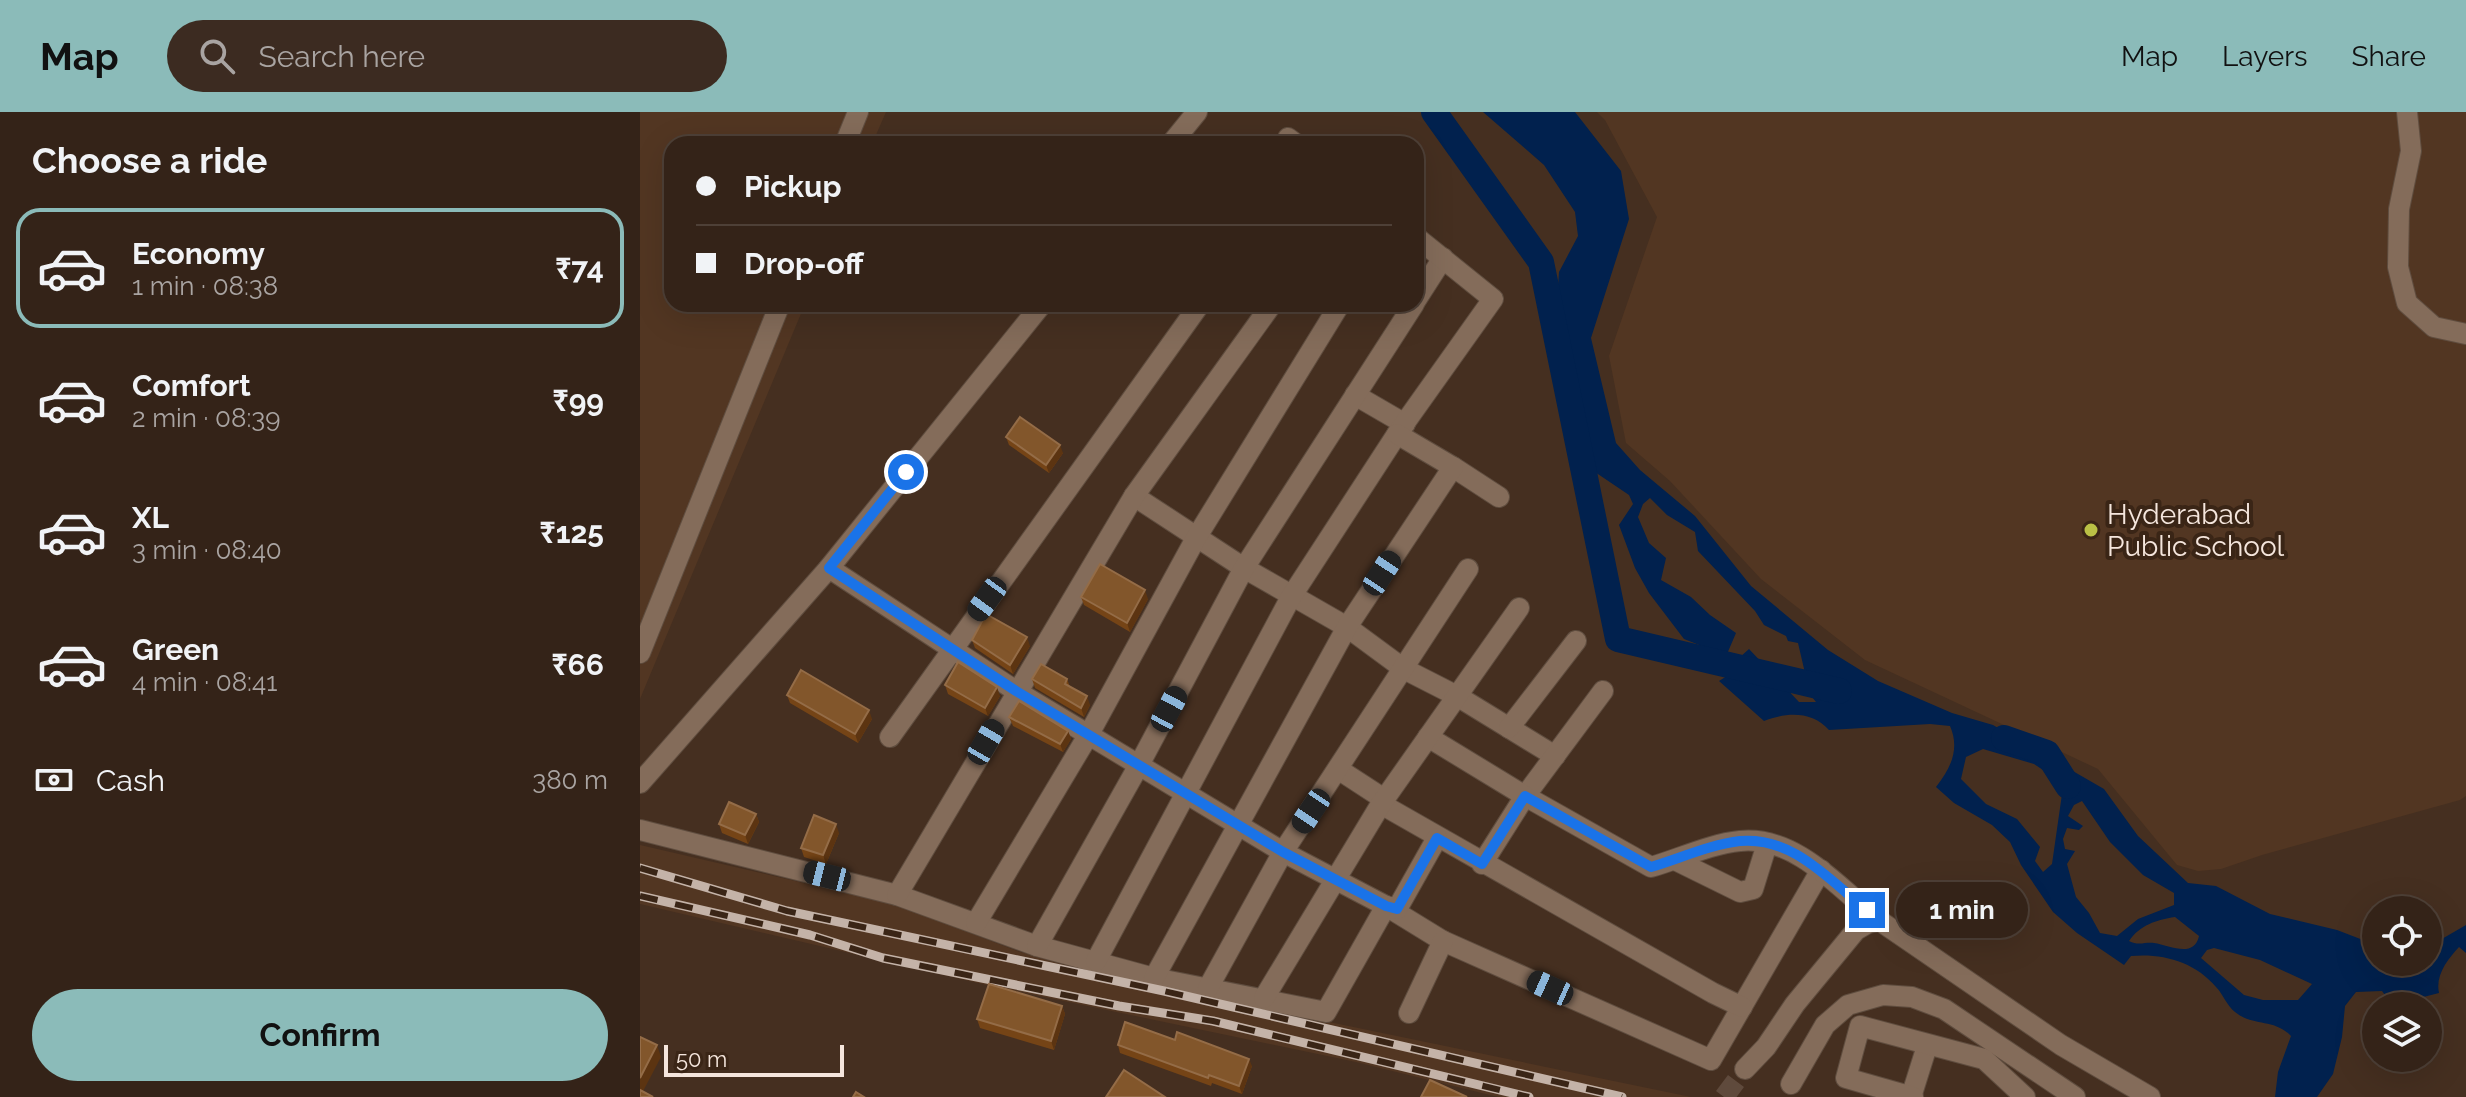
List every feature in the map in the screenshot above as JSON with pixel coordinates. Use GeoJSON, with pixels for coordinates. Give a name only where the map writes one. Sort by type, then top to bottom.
{"type":"FeatureCollection","features":[{"type":"Feature","properties":{"kind":"street"},"geometry":{"type":"LineString","coordinates":[[848,136],[858,112]]}},
{"type":"Feature","properties":{"kind":"street"},"geometry":{"type":"LineString","coordinates":[[1178,136],[1197,112]]}},
{"type":"Feature","properties":{"kind":"street"},"geometry":{"type":"LineString","coordinates":[[2407,112],[2411,151],[2399,209],[2398,267],[2407,303],[2434,327],[2466,334]]}},
{"type":"Feature","properties":{"kind":"street"},"geometry":{"type":"LineString","coordinates":[[1096,961],[1291,597],[1401,429],[1493,299],[1424,243]]}},
{"type":"Feature","properties":{"kind":"street"},"geometry":{"type":"LineString","coordinates":[[1424,288],[1443,258]]}},
{"type":"Feature","properties":{"kind":"street"},"geometry":{"type":"LineString","coordinates":[[640,653],[777,312]]}},
{"type":"Feature","properties":{"kind":"street"},"geometry":{"type":"LineString","coordinates":[[640,783],[829,568],[1036,312]]}},
{"type":"Feature","properties":{"kind":"street"},"geometry":{"type":"LineString","coordinates":[[890,737],[1194,312]]}},
{"type":"Feature","properties":{"kind":"street"},"geometry":{"type":"LineString","coordinates":[[897,895],[1134,496],[1266,312]]}},
{"type":"Feature","properties":{"kind":"street"},"geometry":{"type":"LineString","coordinates":[[976,923],[1089,734],[1196,538],[1335,312]]}},
{"type":"Feature","properties":{"kind":"street"},"geometry":{"type":"LineString","coordinates":[[1037,946],[1139,765],[1244,568],[1409,312]]}},
{"type":"Feature","properties":{"kind":"street"},"geometry":{"type":"LineString","coordinates":[[1355,395],[1499,497]]}},
{"type":"Feature","properties":{"kind":"street"},"geometry":{"type":"LineString","coordinates":[[1154,978],[1347,627],[1453,467]]}},
{"type":"Feature","properties":{"kind":"street"},"geometry":{"type":"LineString","coordinates":[[1134,496],[1291,597],[1347,627],[1404,669],[1457,696],[1555,756]]}},
{"type":"Feature","properties":{"kind":"street"},"geometry":{"type":"LineString","coordinates":[[829,568],[1016,691],[1283,852],[1386,906],[1443,941],[1711,1060],[1821,870]]}},
{"type":"Feature","properties":{"kind":"street"},"geometry":{"type":"LineString","coordinates":[[1208,988],[1283,852],[1468,569]]}},
{"type":"Feature","properties":{"kind":"street"},"geometry":{"type":"LineString","coordinates":[[1264,998],[1383,802],[1519,608]]}},
{"type":"Feature","properties":{"kind":"street"},"geometry":{"type":"LineString","coordinates":[[1509,728],[1576,641]]}},
{"type":"Feature","properties":{"kind":"street"},"geometry":{"type":"LineString","coordinates":[[1482,864],[1525,796],[1603,691]]}},
{"type":"Feature","properties":{"kind":"street"},"geometry":{"type":"LineString","coordinates":[[1428,737],[1651,867],[1741,841],[1781,845],[1821,870],[1880,921],[2061,1045],[2150,1097]]}},
{"type":"Feature","properties":{"kind":"street"},"geometry":{"type":"LineString","coordinates":[[1338,769],[1437,838],[1742,1007]]}},
{"type":"Feature","properties":{"kind":"street"},"geometry":{"type":"LineString","coordinates":[[640,830],[897,895],[1037,946],[1154,978],[1326,1012],[1386,906]]}},
{"type":"Feature","properties":{"kind":"street"},"geometry":{"type":"LineString","coordinates":[[1386,906],[1397,909],[1437,838]]}},
{"type":"Feature","properties":{"kind":"street"},"geometry":{"type":"LineString","coordinates":[[1675,860],[1740,892],[1753,889],[1767,844]]}},
{"type":"Feature","properties":{"kind":"street"},"geometry":{"type":"LineString","coordinates":[[1745,1069],[1766,1047],[1795,1004],[1856,930],[1880,921]]}},
{"type":"Feature","properties":{"kind":"street"},"geometry":{"type":"LineString","coordinates":[[1409,1013],[1443,941]]}},
{"type":"Feature","properties":{"kind":"street"},"geometry":{"type":"LineString","coordinates":[[1791,1084],[1825,1025],[1848,1005],[1883,995],[1912,997],[1944,1009],[2075,1097]]}},
{"type":"Feature","properties":{"kind":"street"},"geometry":{"type":"LineString","coordinates":[[1927,1046],[1912,1097],[1846,1078],[1860,1026],[1984,1059],[2025,1097]]}},
{"type":"Feature","properties":{"kind":"shaded area"},"geometry":{"type":"Polygon","coordinates":[[[640,112],[886,112],[876,136],[664,136],[664,312],[802,312],[640,699],[640,112]]]}},
{"type":"Feature","properties":{"kind":"shaded area","name":"Hyderabad Public School"},"geometry":{"type":"Polygon","coordinates":[[[1597,112],[2466,112],[2466,796],[2221,869],[2198,871],[2177,865],[2098,769],[1865,660],[1761,579],[1670,481],[1626,443],[1609,356],[1657,217],[1605,120],[1597,112]]]}},
{"type":"Feature","properties":{"kind":"shaded area"},"geometry":{"type":"Polygon","coordinates":[[[640,845],[894,904],[1020,952],[1334,1023],[1691,1097],[1498,1097],[1356,1062],[987,985],[640,904],[640,845]]]}},
{"type":"Feature","properties":{"kind":"water"},"geometry":{"type":"Polygon","coordinates":[[[1483,112],[1575,112],[1621,171],[1629,219],[1591,338],[1616,443],[1640,470],[1695,516],[1751,586],[1828,650],[1878,681],[1952,713],[1993,725],[2104,789],[2138,836],[2188,883],[2216,886],[2270,914],[2337,930],[2362,940],[2362,976],[2440,976],[2439,992],[2356,992],[2345,1006],[2342,1037],[2333,1074],[2317,1097],[2275,1097],[2278,1072],[2291,1036],[2278,1027],[2242,1017],[2230,1007],[2208,978],[2188,965],[2143,955],[2131,956],[2124,965],[2077,933],[2053,912],[2021,865],[2010,842],[1992,825],[1954,803],[1936,787],[1946,773],[1954,750],[1950,726],[1930,724],[1829,730],[1807,716],[1781,716],[1764,721],[1719,681],[1727,676],[1724,666],[1709,665],[1712,650],[1684,639],[1649,593],[1635,568],[1619,525],[1633,504],[1629,495],[1589,468],[1573,366],[1557,300],[1559,272],[1578,236],[1575,212],[1544,165],[1483,112]],[[1650,498],[1643,504],[1638,517],[1649,543],[1666,558],[1661,580],[1691,597],[1736,633],[1727,654],[1739,658],[1749,649],[1799,702],[1816,702],[1805,688],[1798,643],[1788,641],[1786,636],[1764,625],[1755,611],[1698,551],[1695,532],[1667,515],[1650,498]],[[1983,749],[1966,757],[1961,779],[1986,804],[2017,819],[2040,847],[2035,861],[2043,872],[2052,864],[2061,781],[2054,773],[2049,774],[2034,764],[1983,749]],[[2082,801],[2074,805],[2068,816],[2083,826],[2079,830],[2067,828],[2063,839],[2065,849],[2075,851],[2067,864],[2076,897],[2100,933],[2117,936],[2138,919],[2174,905],[2174,893],[2143,875],[2110,842],[2082,801]],[[2175,917],[2143,927],[2129,941],[2180,949],[2192,947],[2199,936],[2175,917]],[[2214,948],[2207,950],[2201,958],[2244,995],[2263,1000],[2298,1000],[2312,984],[2260,960],[2214,948]]]}},
{"type":"Feature","properties":{"kind":"water"},"geometry":{"type":"Polygon","coordinates":[[[2466,925],[2466,953],[2459,947],[2442,972],[2442,939],[2466,925]]]}},
{"type":"Feature","properties":{"kind":"building"},"geometry":{"type":"Polygon","coordinates":[[[1020,417],[1060,445],[1046,465],[1006,437],[1020,417]]]}},
{"type":"Feature","properties":{"kind":"building"},"geometry":{"type":"Polygon","coordinates":[[[1100,564],[1145,590],[1127,623],[1081,597],[1100,564]]]}},
{"type":"Feature","properties":{"kind":"building"},"geometry":{"type":"Polygon","coordinates":[[[986,614],[1027,637],[1010,665],[972,640],[986,614]]]}},
{"type":"Feature","properties":{"kind":"building"},"geometry":{"type":"Polygon","coordinates":[[[958,662],[997,687],[985,708],[945,685],[958,662]]]}},
{"type":"Feature","properties":{"kind":"building"},"geometry":{"type":"Polygon","coordinates":[[[1041,664],[1067,679],[1065,684],[1087,696],[1081,708],[1032,679],[1041,664]]]}},
{"type":"Feature","properties":{"kind":"building"},"geometry":{"type":"Polygon","coordinates":[[[801,670],[869,710],[855,734],[787,695],[801,670]]]}},
{"type":"Feature","properties":{"kind":"building"},"geometry":{"type":"Polygon","coordinates":[[[1019,701],[1068,731],[1060,744],[1009,717],[1019,701]]]}},
{"type":"Feature","properties":{"kind":"building"},"geometry":{"type":"Polygon","coordinates":[[[729,802],[756,814],[745,835],[719,824],[729,802]]]}},
{"type":"Feature","properties":{"kind":"building"},"geometry":{"type":"Polygon","coordinates":[[[814,815],[836,824],[823,855],[801,848],[814,815]]]}},
{"type":"Feature","properties":{"kind":"building"},"geometry":{"type":"Polygon","coordinates":[[[989,984],[1062,1006],[1051,1041],[977,1019],[989,984]]]}},
{"type":"Feature","properties":{"kind":"building"},"geometry":{"type":"Polygon","coordinates":[[[1125,1022],[1175,1040],[1177,1032],[1249,1059],[1239,1086],[1118,1045],[1125,1022]]]}},
{"type":"Feature","properties":{"kind":"building"},"geometry":{"type":"Polygon","coordinates":[[[640,1037],[657,1045],[640,1078],[640,1037]]]}},
{"type":"Feature","properties":{"kind":"building"},"geometry":{"type":"Polygon","coordinates":[[[1124,1070],[1165,1097],[1106,1097],[1124,1070]]]}},
{"type":"Feature","properties":{"kind":"building"},"geometry":{"type":"Polygon","coordinates":[[[1430,1080],[1467,1097],[1421,1097],[1430,1080]]]}},
{"type":"Feature","properties":{"kind":"building"},"geometry":{"type":"Polygon","coordinates":[[[640,1090],[653,1097],[640,1097],[640,1090]]]}},
{"type":"Feature","properties":{"kind":"waterway"},"geometry":{"type":"LineString","coordinates":[[1434,112],[1541,262],[1618,639],[1839,691]]}},
{"type":"Feature","properties":{"kind":"waterway"},"geometry":{"type":"LineString","coordinates":[[2004,738],[2047,753],[2068,786]]}},
{"type":"Feature","properties":{"kind":"tunnel"},"geometry":{"type":"LineString","coordinates":[[1724,1097],[1745,1069]]}},
{"type":"Feature","properties":{"kind":"railway"},"geometry":{"type":"LineString","coordinates":[[640,868],[787,911],[1164,991],[1622,1097]]}},
{"type":"Feature","properties":{"kind":"railway"},"geometry":{"type":"LineString","coordinates":[[640,896],[810,935],[883,958],[1119,1006],[1213,1021],[1529,1097]]}},
{"type":"Feature","properties":{"kind":"place","name":"Hyderabad Public School"},"geometry":{"type":"Point","coordinates":[2091,530]}},
{"type":"Feature","properties":{"kind":"route"},"geometry":{"type":"LineString","coordinates":[[906,472],[829,568],[1016,691],[1283,852],[1386,906],[1397,909],[1437,838],[1482,864],[1525,796],[1651,867],[1741,841],[1781,845],[1821,870],[1867,910]]}}]}
